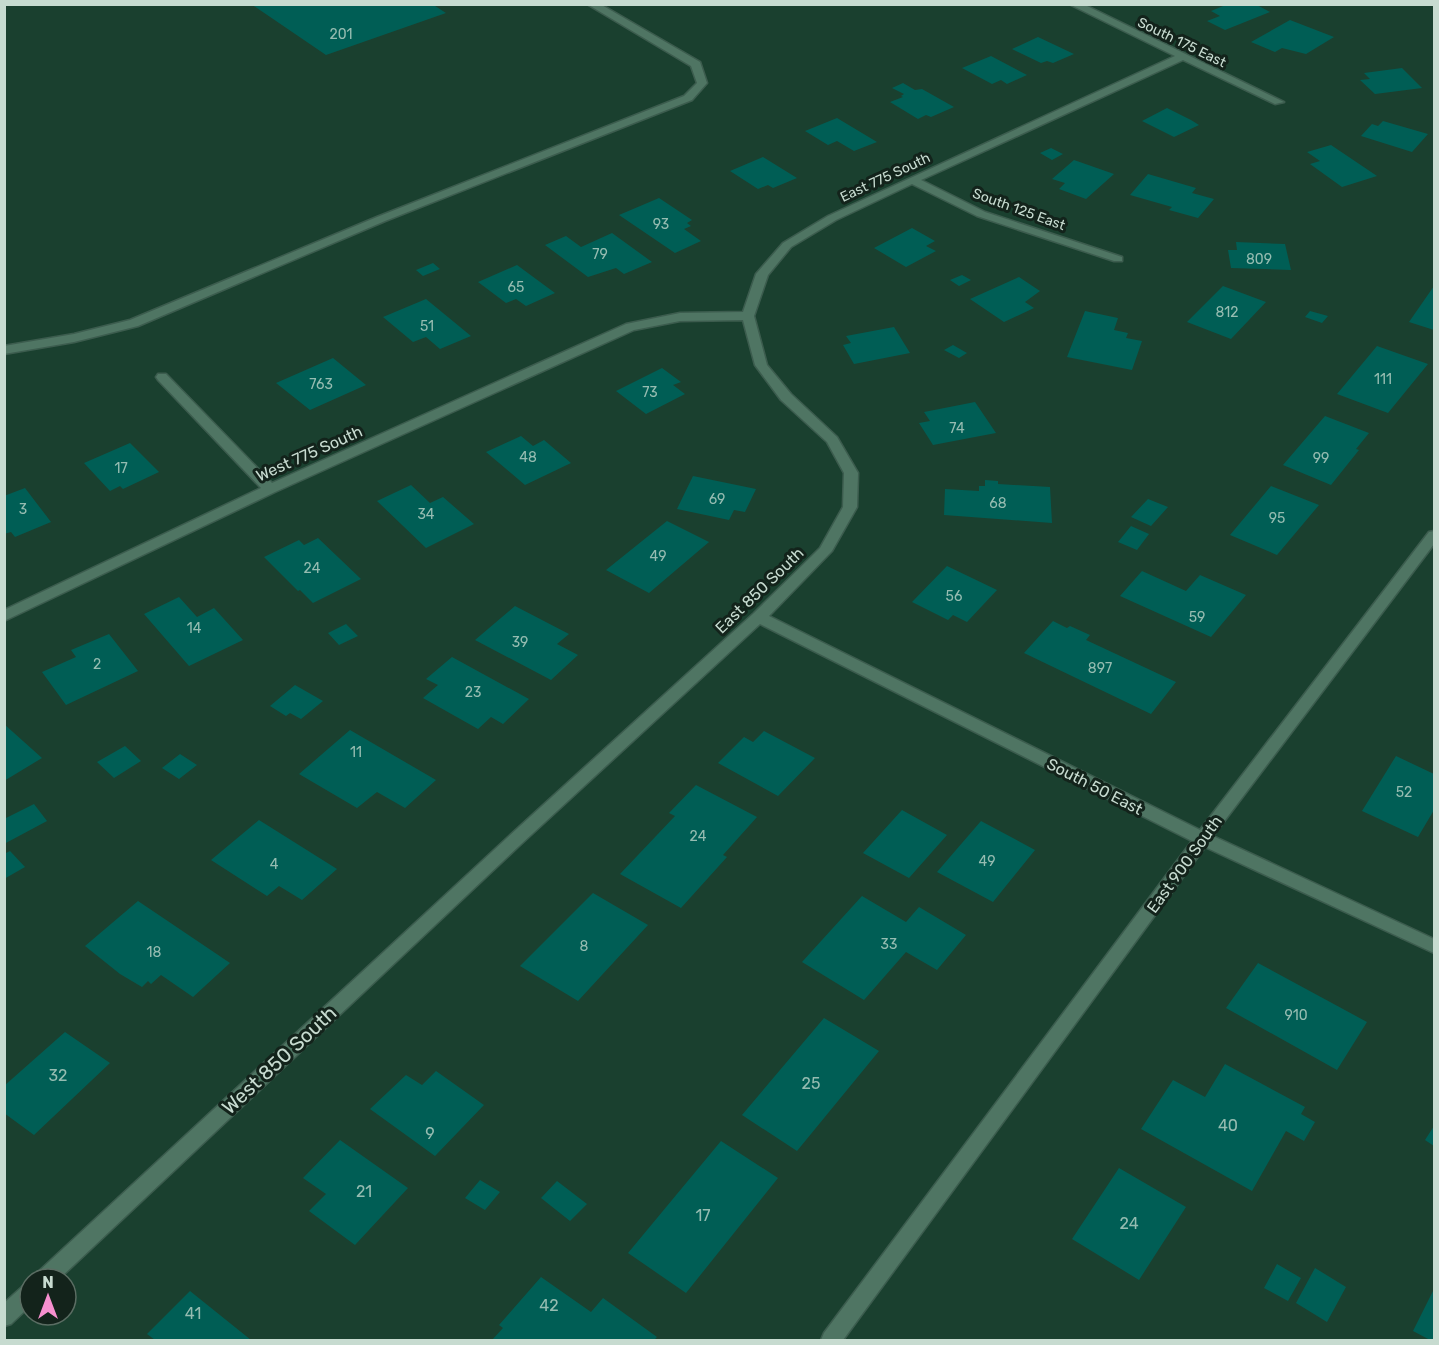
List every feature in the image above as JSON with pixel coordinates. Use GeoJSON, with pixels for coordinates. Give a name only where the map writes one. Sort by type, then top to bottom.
{"type":"FeatureCollection","features":[{"type":"Feature","properties":{"kind":"street"},"geometry":{"type":"LineString","coordinates":[[4,350],[74,338],[134,323],[381,219],[688,98],[702,83],[696,64],[592,4]]}},
{"type":"Feature","properties":{"kind":"street","name":"South 175 East"},"geometry":{"type":"LineString","coordinates":[[1074,4],[1279,102]]}},
{"type":"Feature","properties":{"kind":"street","name":"East 775 South"},"geometry":{"type":"LineString","coordinates":[[748,316],[762,274],[787,245],[832,218],[1182,57]]}},
{"type":"Feature","properties":{"kind":"street","name":"South 125 East"},"geometry":{"type":"LineString","coordinates":[[912,180],[981,214],[1118,259]]}},
{"type":"Feature","properties":{"kind":"street","name":"West 775 South"},"geometry":{"type":"LineString","coordinates":[[4,616],[270,489],[630,327],[680,317],[748,316]]}},
{"type":"Feature","properties":{"kind":"street","name":"East 850 South"},"geometry":{"type":"LineString","coordinates":[[513,842],[759,617],[825,551],[850,507],[851,473],[832,440],[786,397],[761,365],[748,316]]}},
{"type":"Feature","properties":{"kind":"street"},"geometry":{"type":"LineString","coordinates":[[162,377],[270,489]]}},
{"type":"Feature","properties":{"kind":"street","name":"East 900 South"},"geometry":{"type":"LineString","coordinates":[[831,1341],[936,1195],[1202,838],[1434,535]]}},
{"type":"Feature","properties":{"kind":"street","name":"South 50 East"},"geometry":{"type":"LineString","coordinates":[[759,617],[1202,838],[1434,946]]}},
{"type":"Feature","properties":{"kind":"street","name":"West 850 South"},"geometry":{"type":"LineString","coordinates":[[58,1267],[513,842]]}},
{"type":"Feature","properties":{"kind":"street"},"geometry":{"type":"LineString","coordinates":[[4,1317],[18,1304]]}},
{"type":"Feature","properties":{"kind":"building"},"geometry":{"type":"Polygon","coordinates":[[[251,4],[432,4],[446,13],[326,55],[251,4]]]}},
{"type":"Feature","properties":{"kind":"building"},"geometry":{"type":"Polygon","coordinates":[[[1228,4],[1255,4],[1270,12],[1225,30],[1207,21],[1220,16],[1211,11],[1228,4]]]}},
{"type":"Feature","properties":{"kind":"building"},"geometry":{"type":"Polygon","coordinates":[[[1290,20],[1334,37],[1306,54],[1282,48],[1275,52],[1251,42],[1290,20]]]}},
{"type":"Feature","properties":{"kind":"building"},"geometry":{"type":"Polygon","coordinates":[[[1038,37],[1074,54],[1053,63],[1047,61],[1041,63],[1012,49],[1038,37]]]}},
{"type":"Feature","properties":{"kind":"building"},"geometry":{"type":"Polygon","coordinates":[[[991,56],[1027,75],[1007,84],[1001,80],[992,84],[962,68],[991,56]]]}},
{"type":"Feature","properties":{"kind":"building"},"geometry":{"type":"Polygon","coordinates":[[[1402,68],[1422,88],[1375,94],[1360,80],[1370,79],[1364,73],[1402,68]]]}},
{"type":"Feature","properties":{"kind":"building"},"geometry":{"type":"Polygon","coordinates":[[[903,83],[915,90],[922,89],[954,107],[931,117],[926,115],[918,119],[890,102],[903,97],[901,96],[904,94],[892,88],[903,83]]]}},
{"type":"Feature","properties":{"kind":"building"},"geometry":{"type":"Polygon","coordinates":[[[1167,108],[1199,125],[1174,137],[1142,121],[1167,108]]]}},
{"type":"Feature","properties":{"kind":"building"},"geometry":{"type":"Polygon","coordinates":[[[837,118],[877,142],[854,151],[837,141],[828,145],[805,131],[837,118]]]}},
{"type":"Feature","properties":{"kind":"building"},"geometry":{"type":"Polygon","coordinates":[[[1383,121],[1428,134],[1412,152],[1361,136],[1372,124],[1378,126],[1383,121]]]}},
{"type":"Feature","properties":{"kind":"building"},"geometry":{"type":"Polygon","coordinates":[[[1331,145],[1377,176],[1342,187],[1310,164],[1320,161],[1307,152],[1331,145]]]}},
{"type":"Feature","properties":{"kind":"building"},"geometry":{"type":"Polygon","coordinates":[[[1051,148],[1063,154],[1052,160],[1040,153],[1051,148]]]}},
{"type":"Feature","properties":{"kind":"building"},"geometry":{"type":"Polygon","coordinates":[[[763,157],[797,178],[773,188],[768,185],[758,189],[730,171],[763,157]]]}},
{"type":"Feature","properties":{"kind":"building"},"geometry":{"type":"Polygon","coordinates":[[[1074,160],[1114,174],[1086,199],[1059,189],[1065,183],[1052,179],[1074,160]]]}},
{"type":"Feature","properties":{"kind":"building"},"geometry":{"type":"Polygon","coordinates":[[[1148,174],[1196,188],[1192,193],[1214,199],[1198,218],[1169,210],[1172,207],[1130,195],[1148,174]]]}},
{"type":"Feature","properties":{"kind":"building"},"geometry":{"type":"Polygon","coordinates":[[[659,198],[692,220],[687,223],[691,226],[684,229],[701,241],[675,253],[619,215],[659,198]]]}},
{"type":"Feature","properties":{"kind":"building"},"geometry":{"type":"Polygon","coordinates":[[[912,228],[935,241],[926,246],[936,251],[906,267],[874,248],[912,228]]]}},
{"type":"Feature","properties":{"kind":"building"},"geometry":{"type":"Polygon","coordinates":[[[612,233],[652,262],[624,274],[616,268],[588,277],[545,245],[566,236],[581,247],[612,233]]]}},
{"type":"Feature","properties":{"kind":"building"},"geometry":{"type":"Polygon","coordinates":[[[1236,242],[1285,244],[1291,270],[1231,268],[1228,250],[1237,250],[1236,242]]]}},
{"type":"Feature","properties":{"kind":"building"},"geometry":{"type":"Polygon","coordinates":[[[433,263],[440,269],[423,276],[416,270],[433,263]]]}},
{"type":"Feature","properties":{"kind":"building"},"geometry":{"type":"Polygon","coordinates":[[[517,265],[555,293],[526,306],[516,299],[506,303],[478,282],[517,265]]]}},
{"type":"Feature","properties":{"kind":"building"},"geometry":{"type":"Polygon","coordinates":[[[962,275],[971,280],[959,286],[950,280],[962,275]]]}},
{"type":"Feature","properties":{"kind":"building"},"geometry":{"type":"Polygon","coordinates":[[[1019,277],[1040,291],[1025,302],[1034,308],[1004,322],[970,299],[1019,277]]]}},
{"type":"Feature","properties":{"kind":"building"},"geometry":{"type":"Polygon","coordinates":[[[1223,286],[1266,302],[1231,339],[1187,322],[1223,286]]]}},
{"type":"Feature","properties":{"kind":"building"},"geometry":{"type":"Polygon","coordinates":[[[1434,286],[1434,330],[1409,322],[1434,286]]]}},
{"type":"Feature","properties":{"kind":"building"},"geometry":{"type":"Polygon","coordinates":[[[426,299],[471,336],[440,349],[426,337],[413,342],[383,317],[426,299]]]}},
{"type":"Feature","properties":{"kind":"building"},"geometry":{"type":"Polygon","coordinates":[[[1085,311],[1118,318],[1114,330],[1128,333],[1126,338],[1142,341],[1132,370],[1067,357],[1085,311]]]}},
{"type":"Feature","properties":{"kind":"building"},"geometry":{"type":"Polygon","coordinates":[[[1310,311],[1328,316],[1322,323],[1305,317],[1310,311]]]}},
{"type":"Feature","properties":{"kind":"building"},"geometry":{"type":"Polygon","coordinates":[[[894,327],[910,353],[854,364],[843,345],[851,343],[846,336],[894,327]]]}},
{"type":"Feature","properties":{"kind":"building"},"geometry":{"type":"Polygon","coordinates":[[[953,345],[967,353],[959,358],[944,350],[953,345]]]}},
{"type":"Feature","properties":{"kind":"building"},"geometry":{"type":"Polygon","coordinates":[[[1377,346],[1428,364],[1388,413],[1337,394],[1377,346]]]}},
{"type":"Feature","properties":{"kind":"building"},"geometry":{"type":"Polygon","coordinates":[[[333,358],[366,385],[310,410],[276,383],[333,358]]]}},
{"type":"Feature","properties":{"kind":"building"},"geometry":{"type":"Polygon","coordinates":[[[662,368],[681,382],[673,385],[685,394],[646,414],[616,391],[662,368]]]}},
{"type":"Feature","properties":{"kind":"building"},"geometry":{"type":"Polygon","coordinates":[[[975,402],[996,433],[933,445],[919,423],[930,421],[924,412],[975,402]]]}},
{"type":"Feature","properties":{"kind":"building"},"geometry":{"type":"Polygon","coordinates":[[[1325,416],[1369,433],[1356,449],[1359,450],[1331,485],[1283,465],[1325,416]]]}},
{"type":"Feature","properties":{"kind":"building"},"geometry":{"type":"Polygon","coordinates":[[[521,436],[533,446],[544,440],[571,463],[525,485],[486,452],[521,436]]]}},
{"type":"Feature","properties":{"kind":"building"},"geometry":{"type":"Polygon","coordinates":[[[130,443],[159,472],[123,489],[120,486],[110,491],[84,463],[130,443]]]}},
{"type":"Feature","properties":{"kind":"building"},"geometry":{"type":"Polygon","coordinates":[[[693,476],[756,489],[745,512],[734,510],[729,520],[677,509],[693,476]]]}},
{"type":"Feature","properties":{"kind":"building"},"geometry":{"type":"Polygon","coordinates":[[[985,480],[998,481],[998,484],[1050,487],[1052,523],[944,515],[945,489],[979,491],[979,486],[985,486],[985,480]]]}},
{"type":"Feature","properties":{"kind":"building"},"geometry":{"type":"Polygon","coordinates":[[[411,485],[430,503],[443,497],[474,524],[426,548],[377,501],[411,485]]]}},
{"type":"Feature","properties":{"kind":"building"},"geometry":{"type":"Polygon","coordinates":[[[1271,486],[1319,505],[1277,555],[1230,535],[1271,486]]]}},
{"type":"Feature","properties":{"kind":"building"},"geometry":{"type":"Polygon","coordinates":[[[25,488],[51,522],[15,537],[11,532],[4,534],[4,496],[25,488]]]}},
{"type":"Feature","properties":{"kind":"building"},"geometry":{"type":"Polygon","coordinates":[[[1148,499],[1168,507],[1151,526],[1131,517],[1148,499]]]}},
{"type":"Feature","properties":{"kind":"building"},"geometry":{"type":"Polygon","coordinates":[[[667,521],[709,542],[649,593],[606,570],[667,521]]]}},
{"type":"Feature","properties":{"kind":"building"},"geometry":{"type":"Polygon","coordinates":[[[1131,526],[1149,534],[1137,550],[1118,542],[1131,526]]]}},
{"type":"Feature","properties":{"kind":"building"},"geometry":{"type":"Polygon","coordinates":[[[318,538],[361,579],[313,603],[264,557],[299,540],[304,545],[318,538]]]}},
{"type":"Feature","properties":{"kind":"building"},"geometry":{"type":"Polygon","coordinates":[[[947,566],[997,590],[967,622],[953,615],[948,620],[912,602],[947,566]]]}},
{"type":"Feature","properties":{"kind":"building"},"geometry":{"type":"Polygon","coordinates":[[[1142,571],[1186,591],[1200,575],[1246,595],[1211,637],[1120,596],[1142,571]]]}},
{"type":"Feature","properties":{"kind":"building"},"geometry":{"type":"Polygon","coordinates":[[[179,597],[197,617],[214,608],[243,640],[189,666],[144,614],[179,597]]]}},
{"type":"Feature","properties":{"kind":"building"},"geometry":{"type":"Polygon","coordinates":[[[515,606],[569,634],[557,644],[578,655],[551,680],[475,640],[515,606]]]}},
{"type":"Feature","properties":{"kind":"building"},"geometry":{"type":"Polygon","coordinates":[[[1053,621],[1090,635],[1086,640],[1176,682],[1151,714],[1024,653],[1053,621]]]}},
{"type":"Feature","properties":{"kind":"building"},"geometry":{"type":"Polygon","coordinates":[[[346,624],[358,636],[339,645],[328,633],[346,624]]]}},
{"type":"Feature","properties":{"kind":"building"},"geometry":{"type":"Polygon","coordinates":[[[109,634],[138,671],[66,705],[42,672],[76,657],[71,650],[109,634]]]}},
{"type":"Feature","properties":{"kind":"building"},"geometry":{"type":"Polygon","coordinates":[[[452,657],[529,699],[503,724],[491,717],[478,729],[423,698],[438,685],[426,679],[452,657]]]}},
{"type":"Feature","properties":{"kind":"building"},"geometry":{"type":"Polygon","coordinates":[[[295,685],[323,701],[301,719],[290,713],[286,716],[270,706],[295,685]]]}},
{"type":"Feature","properties":{"kind":"building"},"geometry":{"type":"Polygon","coordinates":[[[4,724],[42,758],[4,781],[4,724]]]}},
{"type":"Feature","properties":{"kind":"building"},"geometry":{"type":"Polygon","coordinates":[[[350,730],[436,780],[405,808],[377,792],[357,808],[299,774],[350,730]]]}},
{"type":"Feature","properties":{"kind":"building"},"geometry":{"type":"Polygon","coordinates":[[[764,731],[815,758],[778,796],[718,763],[744,737],[753,742],[764,731]]]}},
{"type":"Feature","properties":{"kind":"building"},"geometry":{"type":"Polygon","coordinates":[[[125,746],[141,761],[114,778],[97,762],[125,746]]]}},
{"type":"Feature","properties":{"kind":"building"},"geometry":{"type":"Polygon","coordinates":[[[180,754],[197,765],[179,779],[162,768],[180,754]]]}},
{"type":"Feature","properties":{"kind":"building"},"geometry":{"type":"Polygon","coordinates":[[[1396,756],[1434,774],[1434,810],[1418,837],[1362,811],[1396,756]]]}},
{"type":"Feature","properties":{"kind":"building"},"geometry":{"type":"Polygon","coordinates":[[[696,785],[757,817],[723,855],[727,857],[681,908],[620,874],[675,816],[669,813],[696,785]]]}},
{"type":"Feature","properties":{"kind":"building"},"geometry":{"type":"Polygon","coordinates":[[[34,804],[47,821],[4,844],[4,819],[34,804]]]}},
{"type":"Feature","properties":{"kind":"building"},"geometry":{"type":"Polygon","coordinates":[[[902,810],[947,835],[909,878],[863,853],[902,810]]]}},
{"type":"Feature","properties":{"kind":"building"},"geometry":{"type":"Polygon","coordinates":[[[259,820],[337,869],[302,900],[279,886],[267,896],[211,860],[259,820]]]}},
{"type":"Feature","properties":{"kind":"building"},"geometry":{"type":"Polygon","coordinates":[[[981,821],[1035,850],[993,902],[937,872],[981,821]]]}},
{"type":"Feature","properties":{"kind":"building"},"geometry":{"type":"Polygon","coordinates":[[[10,851],[25,867],[4,879],[4,854],[10,851]]]}},
{"type":"Feature","properties":{"kind":"building"},"geometry":{"type":"Polygon","coordinates":[[[593,893],[648,925],[578,1001],[520,966],[593,893]]]}},
{"type":"Feature","properties":{"kind":"building"},"geometry":{"type":"Polygon","coordinates":[[[862,896],[906,922],[919,907],[966,935],[937,970],[906,952],[864,1000],[802,962],[862,896]]]}},
{"type":"Feature","properties":{"kind":"building"},"geometry":{"type":"Polygon","coordinates":[[[138,901],[230,963],[193,997],[161,975],[151,984],[148,981],[142,987],[120,974],[85,946],[138,901]]]}},
{"type":"Feature","properties":{"kind":"building"},"geometry":{"type":"Polygon","coordinates":[[[1258,963],[1367,1022],[1337,1070],[1226,1008],[1258,963]]]}},
{"type":"Feature","properties":{"kind":"building"},"geometry":{"type":"Polygon","coordinates":[[[824,1018],[879,1051],[797,1151],[742,1115],[824,1018]]]}},
{"type":"Feature","properties":{"kind":"building"},"geometry":{"type":"Polygon","coordinates":[[[65,1032],[110,1063],[34,1135],[4,1113],[4,1086],[65,1032]]]}},
{"type":"Feature","properties":{"kind":"building"},"geometry":{"type":"Polygon","coordinates":[[[1225,1064],[1305,1107],[1301,1114],[1315,1122],[1304,1141],[1286,1131],[1252,1191],[1141,1129],[1173,1080],[1205,1097],[1225,1064]]]}},
{"type":"Feature","properties":{"kind":"building"},"geometry":{"type":"Polygon","coordinates":[[[436,1071],[484,1105],[435,1156],[370,1109],[406,1075],[422,1085],[436,1071]]]}},
{"type":"Feature","properties":{"kind":"building"},"geometry":{"type":"Polygon","coordinates":[[[1434,1126],[1434,1146],[1425,1140],[1434,1126]]]}},
{"type":"Feature","properties":{"kind":"building"},"geometry":{"type":"Polygon","coordinates":[[[340,1140],[408,1188],[355,1245],[309,1211],[326,1194],[303,1178],[340,1140]]]}},
{"type":"Feature","properties":{"kind":"building"},"geometry":{"type":"Polygon","coordinates":[[[721,1141],[778,1178],[686,1293],[628,1253],[721,1141]]]}},
{"type":"Feature","properties":{"kind":"building"},"geometry":{"type":"Polygon","coordinates":[[[1119,1168],[1186,1207],[1139,1280],[1072,1239],[1119,1168]]]}},
{"type":"Feature","properties":{"kind":"building"},"geometry":{"type":"Polygon","coordinates":[[[480,1180],[500,1192],[485,1210],[465,1198],[480,1180]]]}},
{"type":"Feature","properties":{"kind":"building"},"geometry":{"type":"Polygon","coordinates":[[[557,1181],[587,1204],[570,1221],[541,1198],[557,1181]]]}},
{"type":"Feature","properties":{"kind":"building"},"geometry":{"type":"Polygon","coordinates":[[[1277,1264],[1301,1278],[1288,1301],[1264,1288],[1277,1264]]]}},
{"type":"Feature","properties":{"kind":"building"},"geometry":{"type":"Polygon","coordinates":[[[1315,1268],[1346,1287],[1327,1322],[1296,1303],[1315,1268]]]}},
{"type":"Feature","properties":{"kind":"building"},"geometry":{"type":"Polygon","coordinates":[[[541,1277],[591,1312],[603,1298],[657,1337],[654,1340],[492,1340],[503,1328],[499,1325],[541,1277]]]}},
{"type":"Feature","properties":{"kind":"building"},"geometry":{"type":"Polygon","coordinates":[[[1434,1289],[1434,1340],[1430,1340],[1413,1331],[1434,1289]]]}},
{"type":"Feature","properties":{"kind":"building"},"geometry":{"type":"Polygon","coordinates":[[[190,1291],[251,1340],[155,1340],[147,1334],[190,1291]]]}}]}
